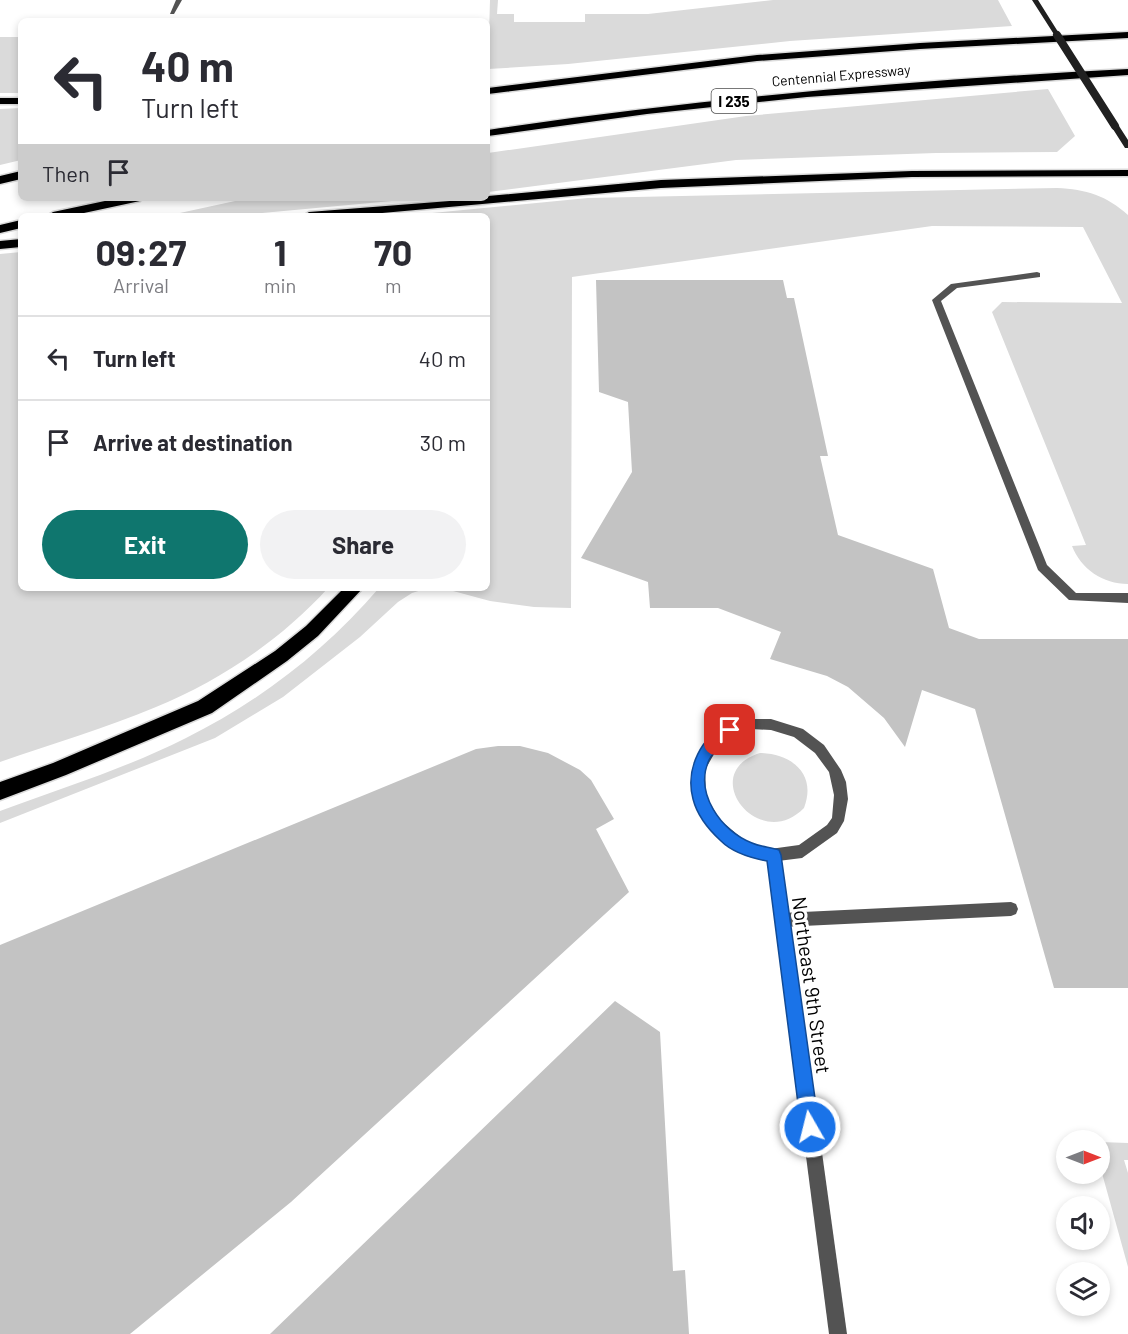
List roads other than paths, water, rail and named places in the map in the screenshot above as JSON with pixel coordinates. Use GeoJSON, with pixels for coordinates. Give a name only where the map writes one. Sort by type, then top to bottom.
{"type":"FeatureCollection","features":[{"type":"Feature","properties":{"kind":"highway","name":"Centennial Expressway"},"geometry":{"type":"LineString","coordinates":[[490,91],[676,67],[954,43],[1128,35]]}},
{"type":"Feature","properties":{"kind":"highway"},"geometry":{"type":"LineString","coordinates":[[490,81],[676,67]]}},
{"type":"Feature","properties":{"kind":"highway","name":"Centennial Expressway"},"geometry":{"type":"LineString","coordinates":[[490,133],[666,108],[834,90],[972,79],[1128,72]]}},
{"type":"Feature","properties":{"kind":"highway"},"geometry":{"type":"LineString","coordinates":[[0,101],[18,100]]}},
{"type":"Feature","properties":{"kind":"highway"},"geometry":{"type":"LineString","coordinates":[[490,200],[661,184],[912,174],[1128,173]]}},
{"type":"Feature","properties":{"kind":"highway"},"geometry":{"type":"LineString","coordinates":[[0,180],[18,176]]}},
{"type":"Feature","properties":{"kind":"highway"},"geometry":{"type":"LineString","coordinates":[[67,213],[122,201]]}},
{"type":"Feature","properties":{"kind":"highway"},"geometry":{"type":"LineString","coordinates":[[342,213],[474,201]]}},
{"type":"Feature","properties":{"kind":"highway"},"geometry":{"type":"LineString","coordinates":[[0,229],[18,225]]}},
{"type":"Feature","properties":{"kind":"highway"},"geometry":{"type":"LineString","coordinates":[[0,245],[18,243]]}},
{"type":"Feature","properties":{"kind":"highway"},"geometry":{"type":"LineString","coordinates":[[0,791],[59,769],[205,707],[281,656],[312,631],[352,591]]}},
{"type":"Feature","properties":{"kind":"main road"},"geometry":{"type":"LineString","coordinates":[[1035,0],[1128,146]]}},
{"type":"Feature","properties":{"kind":"street"},"geometry":{"type":"LineString","coordinates":[[172,13],[179,0]]}},
{"type":"Feature","properties":{"kind":"street"},"geometry":{"type":"LineString","coordinates":[[1038,275],[954,286],[936,300],[1042,567],[1073,597],[1128,598]]}},
{"type":"Feature","properties":{"kind":"street"},"geometry":{"type":"LineString","coordinates":[[752,724],[775,724],[798,732],[817,745],[833,764],[841,784],[842,806],[834,827],[819,843],[798,853],[774,855],[749,850],[728,838],[711,820],[700,800],[698,778],[702,758],[714,742],[730,730],[752,724]]}},
{"type":"Feature","properties":{"kind":"street","name":"Northeast 9th Street"},"geometry":{"type":"LineString","coordinates":[[774,855],[838,1334]]}},
{"type":"Feature","properties":{"kind":"street"},"geometry":{"type":"LineString","coordinates":[[782,920],[1011,909]]}}]}
